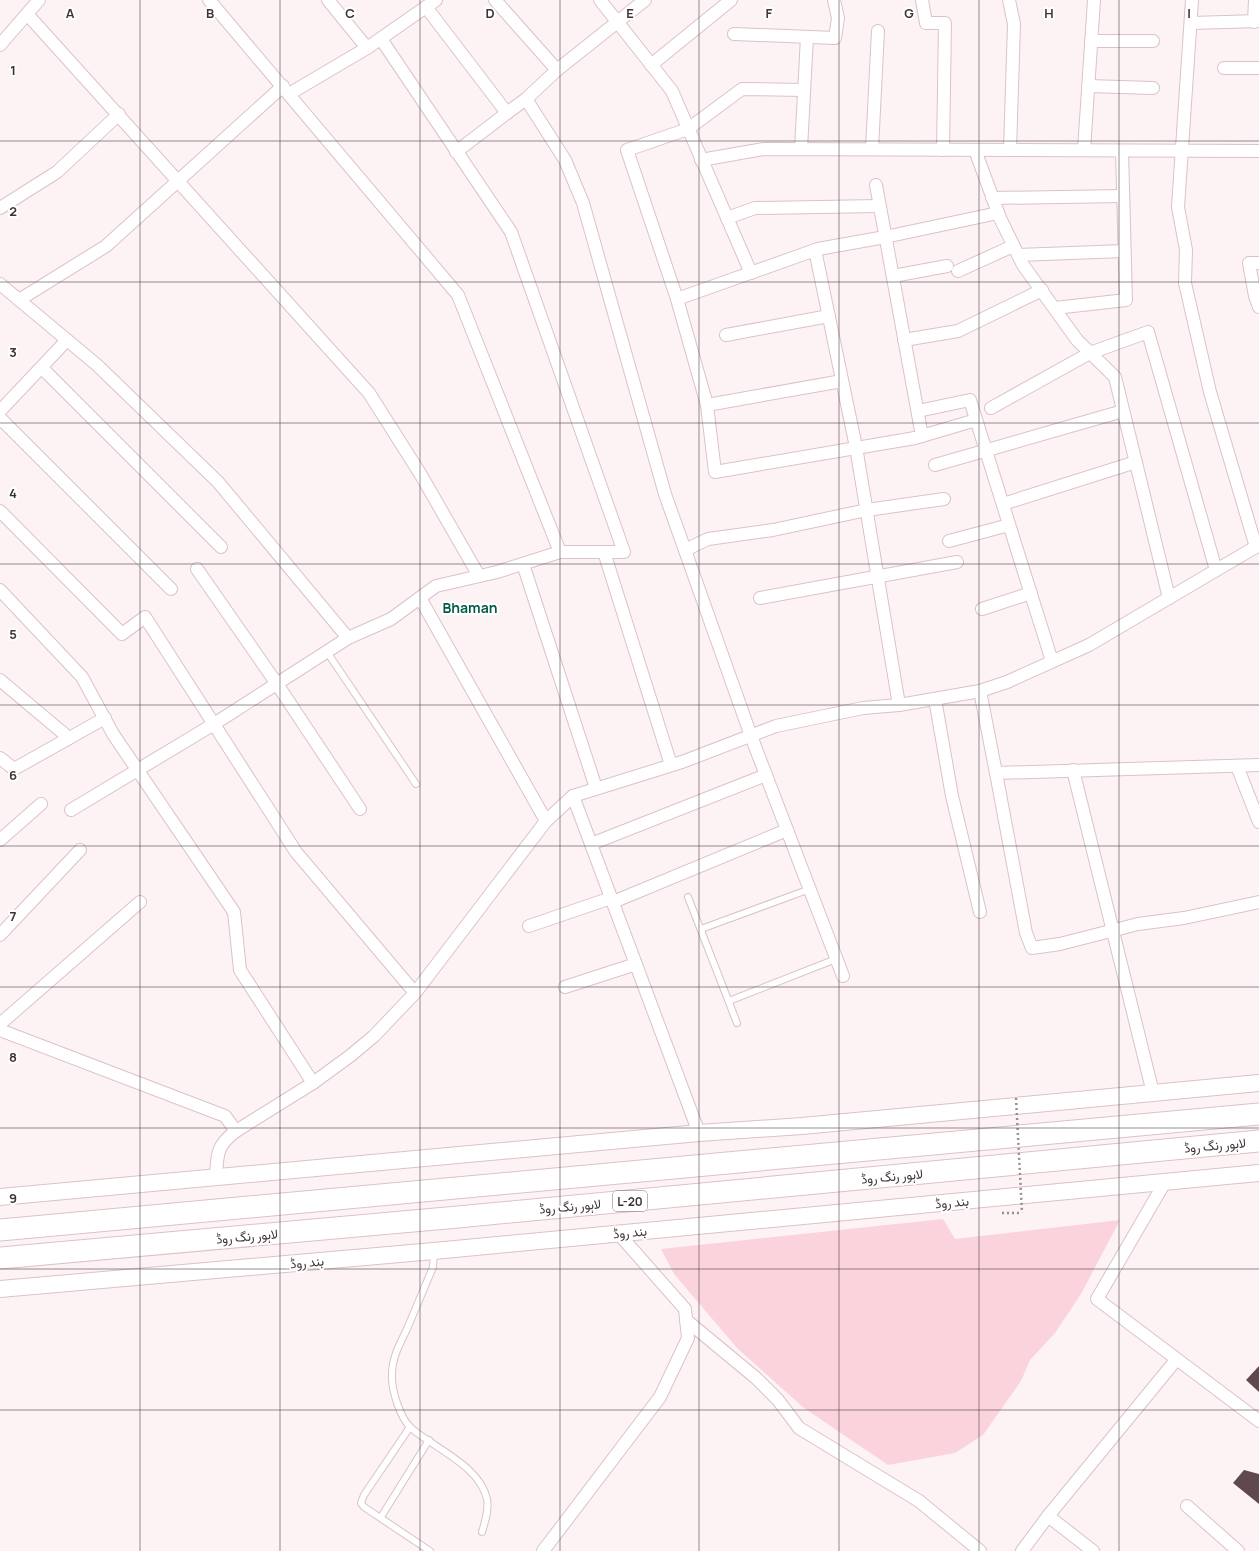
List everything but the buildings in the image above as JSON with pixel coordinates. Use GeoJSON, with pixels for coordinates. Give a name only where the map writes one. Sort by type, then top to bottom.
{"type":"FeatureCollection","features":[{"type":"Feature","properties":{"kind":"highway","name":"لاہور رنگ روڈ"},"geometry":{"type":"LineString","coordinates":[[0,1230],[1259,1114]]}},
{"type":"Feature","properties":{"kind":"highway","name":"لاہور رنگ روڈ"},"geometry":{"type":"LineString","coordinates":[[0,1258],[458,1217],[1259,1141]]}},
{"type":"Feature","properties":{"kind":"main road"},"geometry":{"type":"LineString","coordinates":[[0,1197],[700,1133],[802,1126],[1259,1083]]}},
{"type":"Feature","properties":{"kind":"main road","name":"بند روڈ"},"geometry":{"type":"LineString","coordinates":[[0,1289],[434,1251],[1259,1173]]}},
{"type":"Feature","properties":{"kind":"street"},"geometry":{"type":"LineString","coordinates":[[209,0],[458,295],[560,552]]}},
{"type":"Feature","properties":{"kind":"street"},"geometry":{"type":"LineString","coordinates":[[328,0],[367,48]]}},
{"type":"Feature","properties":{"kind":"street"},"geometry":{"type":"LineString","coordinates":[[495,0],[557,70]]}},
{"type":"Feature","properties":{"kind":"street"},"geometry":{"type":"LineString","coordinates":[[600,0],[672,91],[751,273]]}},
{"type":"Feature","properties":{"kind":"street"},"geometry":{"type":"LineString","coordinates":[[456,152],[526,100],[557,70],[645,0]]}},
{"type":"Feature","properties":{"kind":"street"},"geometry":{"type":"LineString","coordinates":[[651,65],[731,0]]}},
{"type":"Feature","properties":{"kind":"street"},"geometry":{"type":"LineString","coordinates":[[734,34],[835,38],[838,18],[834,0]]}},
{"type":"Feature","properties":{"kind":"street"},"geometry":{"type":"LineString","coordinates":[[922,0],[926,23],[945,23],[944,150]]}},
{"type":"Feature","properties":{"kind":"street"},"geometry":{"type":"LineString","coordinates":[[1009,0],[1014,24],[1010,150]]}},
{"type":"Feature","properties":{"kind":"street"},"geometry":{"type":"LineString","coordinates":[[1084,150],[1094,0]]}},
{"type":"Feature","properties":{"kind":"street"},"geometry":{"type":"LineString","coordinates":[[216,1177],[217,1154],[225,1139],[313,1083],[350,1056],[374,1036],[415,993],[546,821],[572,796],[671,765],[776,726],[863,708],[899,705],[980,692],[1007,682],[1089,645],[1258,546],[1210,392],[1185,283],[1186,250],[1178,207],[1192,0]]}},
{"type":"Feature","properties":{"kind":"street"},"geometry":{"type":"LineString","coordinates":[[1191,23],[1256,22],[1254,0]]}},
{"type":"Feature","properties":{"kind":"street"},"geometry":{"type":"LineString","coordinates":[[0,45],[27,14],[35,1]]}},
{"type":"Feature","properties":{"kind":"street"},"geometry":{"type":"LineString","coordinates":[[19,300],[106,246],[178,180],[286,90],[367,48],[431,3],[507,113]]}},
{"type":"Feature","properties":{"kind":"street"},"geometry":{"type":"LineString","coordinates":[[27,14],[369,393],[421,475],[479,576]]}},
{"type":"Feature","properties":{"kind":"street"},"geometry":{"type":"LineString","coordinates":[[872,149],[878,31]]}},
{"type":"Feature","properties":{"kind":"street"},"geometry":{"type":"LineString","coordinates":[[801,149],[807,37]]}},
{"type":"Feature","properties":{"kind":"street"},"geometry":{"type":"LineString","coordinates":[[70,810],[214,724],[348,638],[391,619],[436,586],[523,564],[560,552],[624,552],[511,232],[381,38]]}},
{"type":"Feature","properties":{"kind":"street"},"geometry":{"type":"LineString","coordinates":[[1091,41],[1153,41]]}},
{"type":"Feature","properties":{"kind":"street"},"geometry":{"type":"LineString","coordinates":[[1224,68],[1259,68]]}},
{"type":"Feature","properties":{"kind":"street"},"geometry":{"type":"LineString","coordinates":[[1088,86],[1153,88]]}},
{"type":"Feature","properties":{"kind":"street"},"geometry":{"type":"LineString","coordinates":[[804,90],[742,89],[688,129],[627,150],[677,299],[707,405],[715,472],[922,436],[976,420]]}},
{"type":"Feature","properties":{"kind":"street"},"geometry":{"type":"LineString","coordinates":[[526,100],[565,160],[583,203],[665,494],[751,736],[843,976]]}},
{"type":"Feature","properties":{"kind":"street"},"geometry":{"type":"LineString","coordinates":[[0,208],[57,172],[118,114]]}},
{"type":"Feature","properties":{"kind":"street"},"geometry":{"type":"LineString","coordinates":[[701,160],[764,149],[1259,151]]}},
{"type":"Feature","properties":{"kind":"street"},"geometry":{"type":"LineString","coordinates":[[975,150],[998,213],[1023,265],[1078,340],[1115,377],[1169,598]]}},
{"type":"Feature","properties":{"kind":"street"},"geometry":{"type":"LineString","coordinates":[[1055,308],[1126,300],[1122,151]]}},
{"type":"Feature","properties":{"kind":"street"},"geometry":{"type":"LineString","coordinates":[[876,185],[922,436]]}},
{"type":"Feature","properties":{"kind":"street"},"geometry":{"type":"LineString","coordinates":[[992,198],[1123,196]]}},
{"type":"Feature","properties":{"kind":"street"},"geometry":{"type":"LineString","coordinates":[[727,218],[755,208],[880,206]]}},
{"type":"Feature","properties":{"kind":"street"},"geometry":{"type":"LineString","coordinates":[[677,299],[815,250],[998,213]]}},
{"type":"Feature","properties":{"kind":"street"},"geometry":{"type":"LineString","coordinates":[[815,250],[856,447],[879,576],[899,705]]}},
{"type":"Feature","properties":{"kind":"street"},"geometry":{"type":"LineString","coordinates":[[958,271],[1016,251],[1124,251]]}},
{"type":"Feature","properties":{"kind":"street"},"geometry":{"type":"LineString","coordinates":[[1259,263],[1249,263],[1255,296],[1259,307]]}},
{"type":"Feature","properties":{"kind":"street"},"geometry":{"type":"LineString","coordinates":[[893,276],[947,266]]}},
{"type":"Feature","properties":{"kind":"street"},"geometry":{"type":"LineString","coordinates":[[0,284],[97,365],[218,482],[348,638]]}},
{"type":"Feature","properties":{"kind":"street"},"geometry":{"type":"LineString","coordinates":[[904,340],[958,330],[1042,290]]}},
{"type":"Feature","properties":{"kind":"street"},"geometry":{"type":"LineString","coordinates":[[726,335],[829,316]]}},
{"type":"Feature","properties":{"kind":"street"},"geometry":{"type":"LineString","coordinates":[[991,408],[1090,353],[1148,332],[1216,570]]}},
{"type":"Feature","properties":{"kind":"street"},"geometry":{"type":"LineString","coordinates":[[0,411],[68,340]]}},
{"type":"Feature","properties":{"kind":"street"},"geometry":{"type":"LineString","coordinates":[[42,368],[221,547]]}},
{"type":"Feature","properties":{"kind":"street"},"geometry":{"type":"LineString","coordinates":[[707,405],[842,381]]}},
{"type":"Feature","properties":{"kind":"street"},"geometry":{"type":"LineString","coordinates":[[918,411],[970,400],[1052,661]]}},
{"type":"Feature","properties":{"kind":"street"},"geometry":{"type":"LineString","coordinates":[[935,465],[1123,411]]}},
{"type":"Feature","properties":{"kind":"street"},"geometry":{"type":"LineString","coordinates":[[0,418],[171,589]]}},
{"type":"Feature","properties":{"kind":"street"},"geometry":{"type":"LineString","coordinates":[[1003,504],[1136,462]]}},
{"type":"Feature","properties":{"kind":"street"},"geometry":{"type":"LineString","coordinates":[[685,550],[708,539],[774,530],[867,510],[944,499]]}},
{"type":"Feature","properties":{"kind":"street"},"geometry":{"type":"LineString","coordinates":[[0,511],[122,634],[145,617],[296,852],[415,993]]}},
{"type":"Feature","properties":{"kind":"street"},"geometry":{"type":"LineString","coordinates":[[949,541],[1009,525]]}},
{"type":"Feature","properties":{"kind":"street"},"geometry":{"type":"LineString","coordinates":[[604,552],[671,765]]}},
{"type":"Feature","properties":{"kind":"street"},"geometry":{"type":"LineString","coordinates":[[760,598],[957,562]]}},
{"type":"Feature","properties":{"kind":"street"},"geometry":{"type":"LineString","coordinates":[[523,564],[596,788]]}},
{"type":"Feature","properties":{"kind":"street"},"geometry":{"type":"LineString","coordinates":[[197,569],[277,684],[360,809]]}},
{"type":"Feature","properties":{"kind":"street"},"geometry":{"type":"LineString","coordinates":[[0,590],[82,677],[105,718],[138,770],[234,912],[240,970],[313,1083]]}},
{"type":"Feature","properties":{"kind":"street"},"geometry":{"type":"LineString","coordinates":[[982,609],[1031,593]]}},
{"type":"Feature","properties":{"kind":"street"},"geometry":{"type":"LineString","coordinates":[[420,598],[546,821]]}},
{"type":"Feature","properties":{"kind":"street"},"geometry":{"type":"LineString","coordinates":[[0,680],[69,738]]}},
{"type":"Feature","properties":{"kind":"street"},"geometry":{"type":"LineString","coordinates":[[980,692],[1026,933],[1032,948],[1060,944],[1138,924],[1184,918],[1259,902]]}},
{"type":"Feature","properties":{"kind":"street"},"geometry":{"type":"LineString","coordinates":[[935,699],[952,796],[980,912]]}},
{"type":"Feature","properties":{"kind":"street"},"geometry":{"type":"LineString","coordinates":[[0,758],[14,770],[105,718]]}},
{"type":"Feature","properties":{"kind":"street"},"geometry":{"type":"LineString","coordinates":[[996,773],[1259,765]]}},
{"type":"Feature","properties":{"kind":"street"},"geometry":{"type":"LineString","coordinates":[[1238,766],[1259,822]]}},
{"type":"Feature","properties":{"kind":"street"},"geometry":{"type":"LineString","coordinates":[[1073,770],[1153,1093]]}},
{"type":"Feature","properties":{"kind":"street"},"geometry":{"type":"LineString","coordinates":[[591,844],[766,775]]}},
{"type":"Feature","properties":{"kind":"street"},"geometry":{"type":"LineString","coordinates":[[572,796],[700,1133]]}},
{"type":"Feature","properties":{"kind":"street"},"geometry":{"type":"LineString","coordinates":[[0,840],[41,804]]}},
{"type":"Feature","properties":{"kind":"street"},"geometry":{"type":"LineString","coordinates":[[529,926],[612,900],[787,830]]}},
{"type":"Feature","properties":{"kind":"street"},"geometry":{"type":"LineString","coordinates":[[0,935],[80,850]]}},
{"type":"Feature","properties":{"kind":"street"},"geometry":{"type":"LineString","coordinates":[[0,1024],[140,902]]}},
{"type":"Feature","properties":{"kind":"street"},"geometry":{"type":"LineString","coordinates":[[565,987],[636,964]]}},
{"type":"Feature","properties":{"kind":"street"},"geometry":{"type":"LineString","coordinates":[[0,1030],[225,1116],[236,1131]]}},
{"type":"Feature","properties":{"kind":"street"},"geometry":{"type":"LineString","coordinates":[[1165,1182],[1097,1299],[1176,1360],[1259,1421]]}},
{"type":"Feature","properties":{"kind":"street"},"geometry":{"type":"LineString","coordinates":[[543,1551],[660,1397],[688,1338],[685,1309],[618,1233]]}},
{"type":"Feature","properties":{"kind":"street"},"geometry":{"type":"LineString","coordinates":[[686,1320],[756,1378],[778,1400],[799,1428],[843,1457],[891,1483],[920,1501],[980,1551]]}},
{"type":"Feature","properties":{"kind":"street"},"geometry":{"type":"LineString","coordinates":[[1022,1551],[1048,1516],[1176,1360]]}},
{"type":"Feature","properties":{"kind":"street"},"geometry":{"type":"LineString","coordinates":[[1187,1506],[1238,1551]]}},
{"type":"Feature","properties":{"kind":"street"},"geometry":{"type":"LineString","coordinates":[[1048,1516],[1093,1551]]}},
{"type":"Feature","properties":{"kind":"lane"},"geometry":{"type":"LineString","coordinates":[[327,652],[416,784]]}},
{"type":"Feature","properties":{"kind":"lane"},"geometry":{"type":"LineString","coordinates":[[701,929],[810,889]]}},
{"type":"Feature","properties":{"kind":"lane"},"geometry":{"type":"LineString","coordinates":[[688,896],[737,1023]]}},
{"type":"Feature","properties":{"kind":"lane"},"geometry":{"type":"LineString","coordinates":[[729,1001],[836,959]]}},
{"type":"Feature","properties":{"kind":"lane"},"geometry":{"type":"LineString","coordinates":[[434,1251],[433,1267],[393,1365],[393,1388],[398,1405],[410,1427],[460,1462],[482,1485],[487,1500],[488,1509],[482,1532]]}},
{"type":"Feature","properties":{"kind":"lane"},"geometry":{"type":"LineString","coordinates":[[410,1427],[361,1501],[364,1507],[430,1551]]}},
{"type":"Feature","properties":{"kind":"lane"},"geometry":{"type":"LineString","coordinates":[[381,1517],[429,1440]]}},
{"type":"Feature","properties":{"kind":"path"},"geometry":{"type":"LineString","coordinates":[[1016,1098],[1022,1213]]}},
{"type":"Feature","properties":{"kind":"shaded area"},"geometry":{"type":"Polygon","coordinates":[[[943,1219],[955,1239],[1120,1220],[1081,1294],[1055,1333],[1030,1360],[1021,1381],[983,1435],[955,1453],[888,1465],[804,1408],[737,1348],[674,1274],[661,1249],[943,1219]]]}},
{"type":"Feature","properties":{"kind":"district","name":"Bhaman"},"geometry":{"type":"Point","coordinates":[470,607]}}]}
